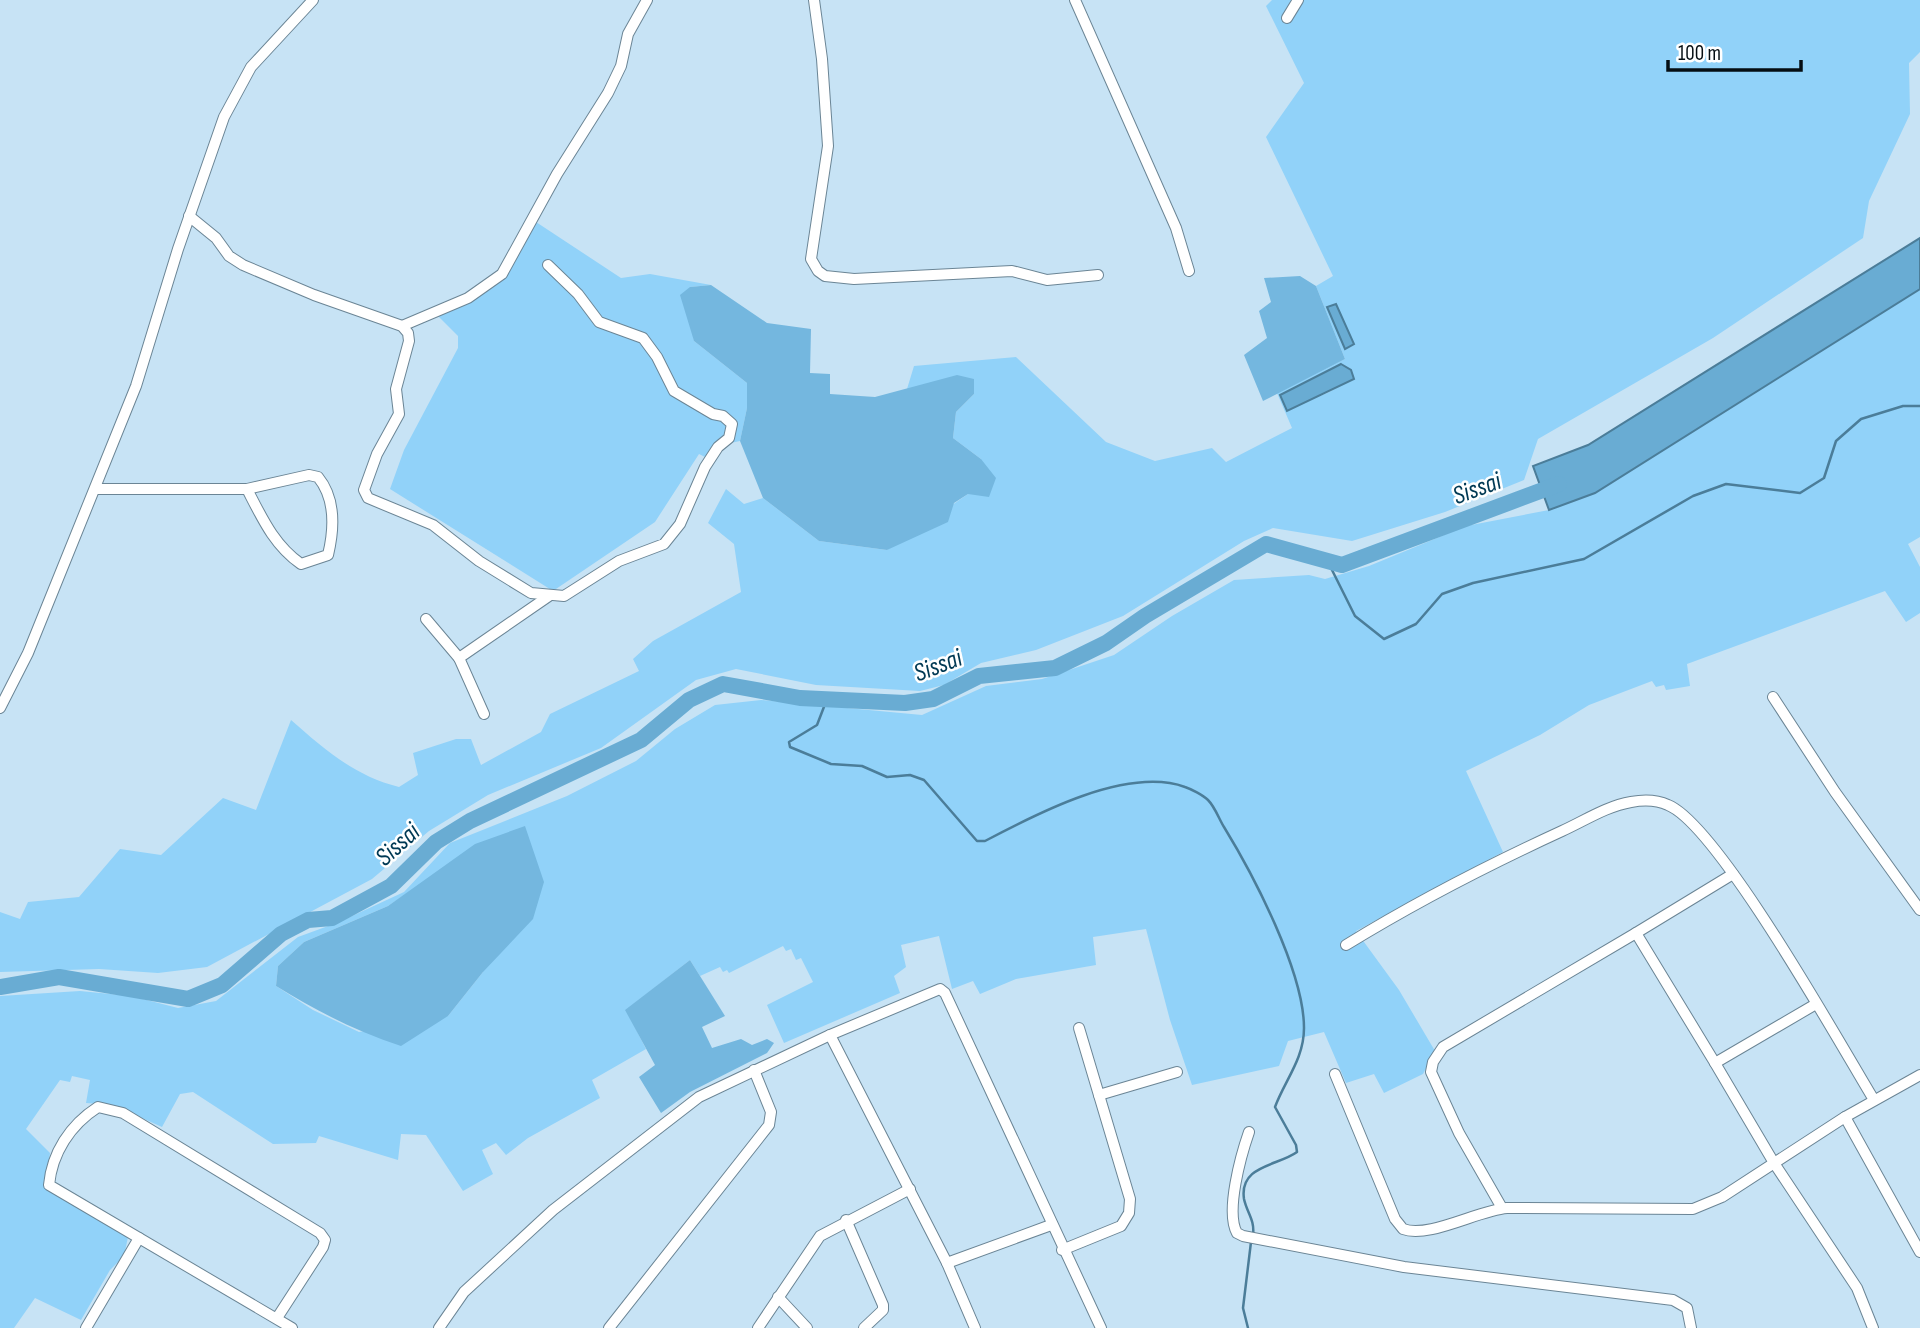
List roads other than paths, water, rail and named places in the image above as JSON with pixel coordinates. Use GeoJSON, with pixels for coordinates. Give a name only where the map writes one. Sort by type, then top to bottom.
{"type":"FeatureCollection","features":[{"type":"Feature","properties":{"kind":"street"},"geometry":{"type":"LineString","coordinates":[[0,708],[28,653],[136,386],[188,216],[224,117],[251,67],[313,0]]}},
{"type":"Feature","properties":{"kind":"street"},"geometry":{"type":"LineString","coordinates":[[402,326],[468,298],[502,274],[569,154],[608,93],[621,66],[628,34],[647,0]]}},
{"type":"Feature","properties":{"kind":"street"},"geometry":{"type":"LineString","coordinates":[[814,0],[822,59],[828,146],[811,260],[818,271],[825,276],[855,279],[1012,271],[1047,280],[1098,275]]}},
{"type":"Feature","properties":{"kind":"street"},"geometry":{"type":"LineString","coordinates":[[1075,0],[1176,228],[1189,271]]}},
{"type":"Feature","properties":{"kind":"street"},"geometry":{"type":"LineString","coordinates":[[1287,18],[1298,0]]}},
{"type":"Feature","properties":{"kind":"street"},"geometry":{"type":"LineString","coordinates":[[188,216],[216,238],[229,256],[243,265],[314,296],[402,326],[408,333],[409,341],[396,389],[399,414],[377,454],[365,490],[366,495],[373,502],[433,525],[507,579],[531,593],[549,596],[573,593],[619,561],[664,544],[680,524],[705,467],[733,431],[730,420],[695,405],[674,391],[657,357],[643,338],[599,322],[584,301],[548,265]]}},
{"type":"Feature","properties":{"kind":"street"},"geometry":{"type":"LineString","coordinates":[[96,489],[247,489],[309,475],[318,477],[325,485],[334,527],[328,555],[301,564],[287,554],[269,532],[247,489]]}},
{"type":"Feature","properties":{"kind":"street"},"geometry":{"type":"LineString","coordinates":[[459,658],[549,596]]}},
{"type":"Feature","properties":{"kind":"street"},"geometry":{"type":"LineString","coordinates":[[426,620],[459,658],[484,714]]}},
{"type":"Feature","properties":{"kind":"street"},"geometry":{"type":"LineString","coordinates":[[1773,697],[1835,792],[1920,910]]}},
{"type":"Feature","properties":{"kind":"street"},"geometry":{"type":"LineString","coordinates":[[1346,945],[1456,880],[1631,802],[1659,802],[1684,815],[1702,832],[1733,874],[1874,1100]]}},
{"type":"Feature","properties":{"kind":"street"},"geometry":{"type":"LineString","coordinates":[[1502,1208],[1460,1133],[1431,1072],[1433,1062],[1443,1047],[1733,874]]}},
{"type":"Feature","properties":{"kind":"street"},"geometry":{"type":"LineString","coordinates":[[1636,933],[1774,1163],[1857,1288],[1873,1328]]}},
{"type":"Feature","properties":{"kind":"street"},"geometry":{"type":"LineString","coordinates":[[439,1328],[464,1292],[562,1202],[699,1097],[932,990],[942,990],[1101,1328]]}},
{"type":"Feature","properties":{"kind":"street"},"geometry":{"type":"LineString","coordinates":[[1716,1063],[1816,1004]]}},
{"type":"Feature","properties":{"kind":"street"},"geometry":{"type":"LineString","coordinates":[[1062,1250],[1121,1226],[1129,1213],[1130,1199],[1079,1028]]}},
{"type":"Feature","properties":{"kind":"street"},"geometry":{"type":"LineString","coordinates":[[830,1035],[947,1263],[975,1328]]}},
{"type":"Feature","properties":{"kind":"street"},"geometry":{"type":"LineString","coordinates":[[609,1328],[769,1125],[771,1112],[754,1070]]}},
{"type":"Feature","properties":{"kind":"street"},"geometry":{"type":"LineString","coordinates":[[1099,1095],[1177,1072]]}},
{"type":"Feature","properties":{"kind":"street"},"geometry":{"type":"LineString","coordinates":[[1335,1074],[1395,1219],[1403,1229],[1426,1230],[1502,1208],[1693,1209],[1722,1197],[1844,1117],[1917,1077],[1920,1089]]}},
{"type":"Feature","properties":{"kind":"street"},"geometry":{"type":"LineString","coordinates":[[276,1318],[323,1247],[324,1238],[123,1113],[98,1107],[81,1118],[51,1160],[49,1185],[292,1328]]}},
{"type":"Feature","properties":{"kind":"street"},"geometry":{"type":"LineString","coordinates":[[1844,1117],[1920,1252]]}},
{"type":"Feature","properties":{"kind":"street"},"geometry":{"type":"LineString","coordinates":[[1249,1132],[1242,1153],[1232,1218],[1237,1233],[1243,1236],[1404,1267],[1673,1300],[1687,1308],[1691,1328]]}},
{"type":"Feature","properties":{"kind":"street"},"geometry":{"type":"LineString","coordinates":[[758,1328],[820,1236],[846,1220],[910,1189]]}},
{"type":"Feature","properties":{"kind":"street"},"geometry":{"type":"LineString","coordinates":[[846,1220],[883,1305],[883,1310],[864,1328]]}},
{"type":"Feature","properties":{"kind":"street"},"geometry":{"type":"LineString","coordinates":[[947,1263],[1051,1225]]}},
{"type":"Feature","properties":{"kind":"street"},"geometry":{"type":"LineString","coordinates":[[88,1327],[139,1238]]}},
{"type":"Feature","properties":{"kind":"street"},"geometry":{"type":"LineString","coordinates":[[778,1297],[807,1328]]}},
{"type":"Feature","properties":{"kind":"waterway"},"geometry":{"type":"LineString","coordinates":[[1327,560],[1355,616],[1384,639],[1416,624],[1442,594],[1473,583],[1584,559],[1693,496],[1726,484],[1800,493],[1824,478],[1836,441],[1861,419],[1903,406],[1920,406]]}},
{"type":"Feature","properties":{"kind":"waterway","name":"Sissai"},"geometry":{"type":"LineString","coordinates":[[0,987],[59,977],[188,999],[222,985],[281,934],[308,920],[332,918],[391,886],[436,842],[470,821],[641,740],[689,700],[723,684],[800,698],[905,703],[933,699],[979,676],[1055,668],[1106,643],[1145,616],[1266,544],[1342,565],[1559,484]]}},
{"type":"Feature","properties":{"kind":"waterway"},"geometry":{"type":"LineString","coordinates":[[827,699],[817,725],[789,742],[790,747],[831,764],[862,766],[887,777],[910,775],[924,780],[977,841],[985,841],[1082,796],[1136,783],[1162,782],[1185,787],[1200,794],[1210,803],[1249,871],[1275,925],[1287,953],[1302,1005],[1304,1028],[1301,1050],[1275,1107],[1296,1145],[1297,1152],[1262,1168],[1248,1179],[1244,1188],[1244,1199],[1252,1221],[1253,1235]]}},
{"type":"Feature","properties":{"kind":"waterway"},"geometry":{"type":"LineString","coordinates":[[1248,1328],[1243,1308],[1251,1242]]}}]}
